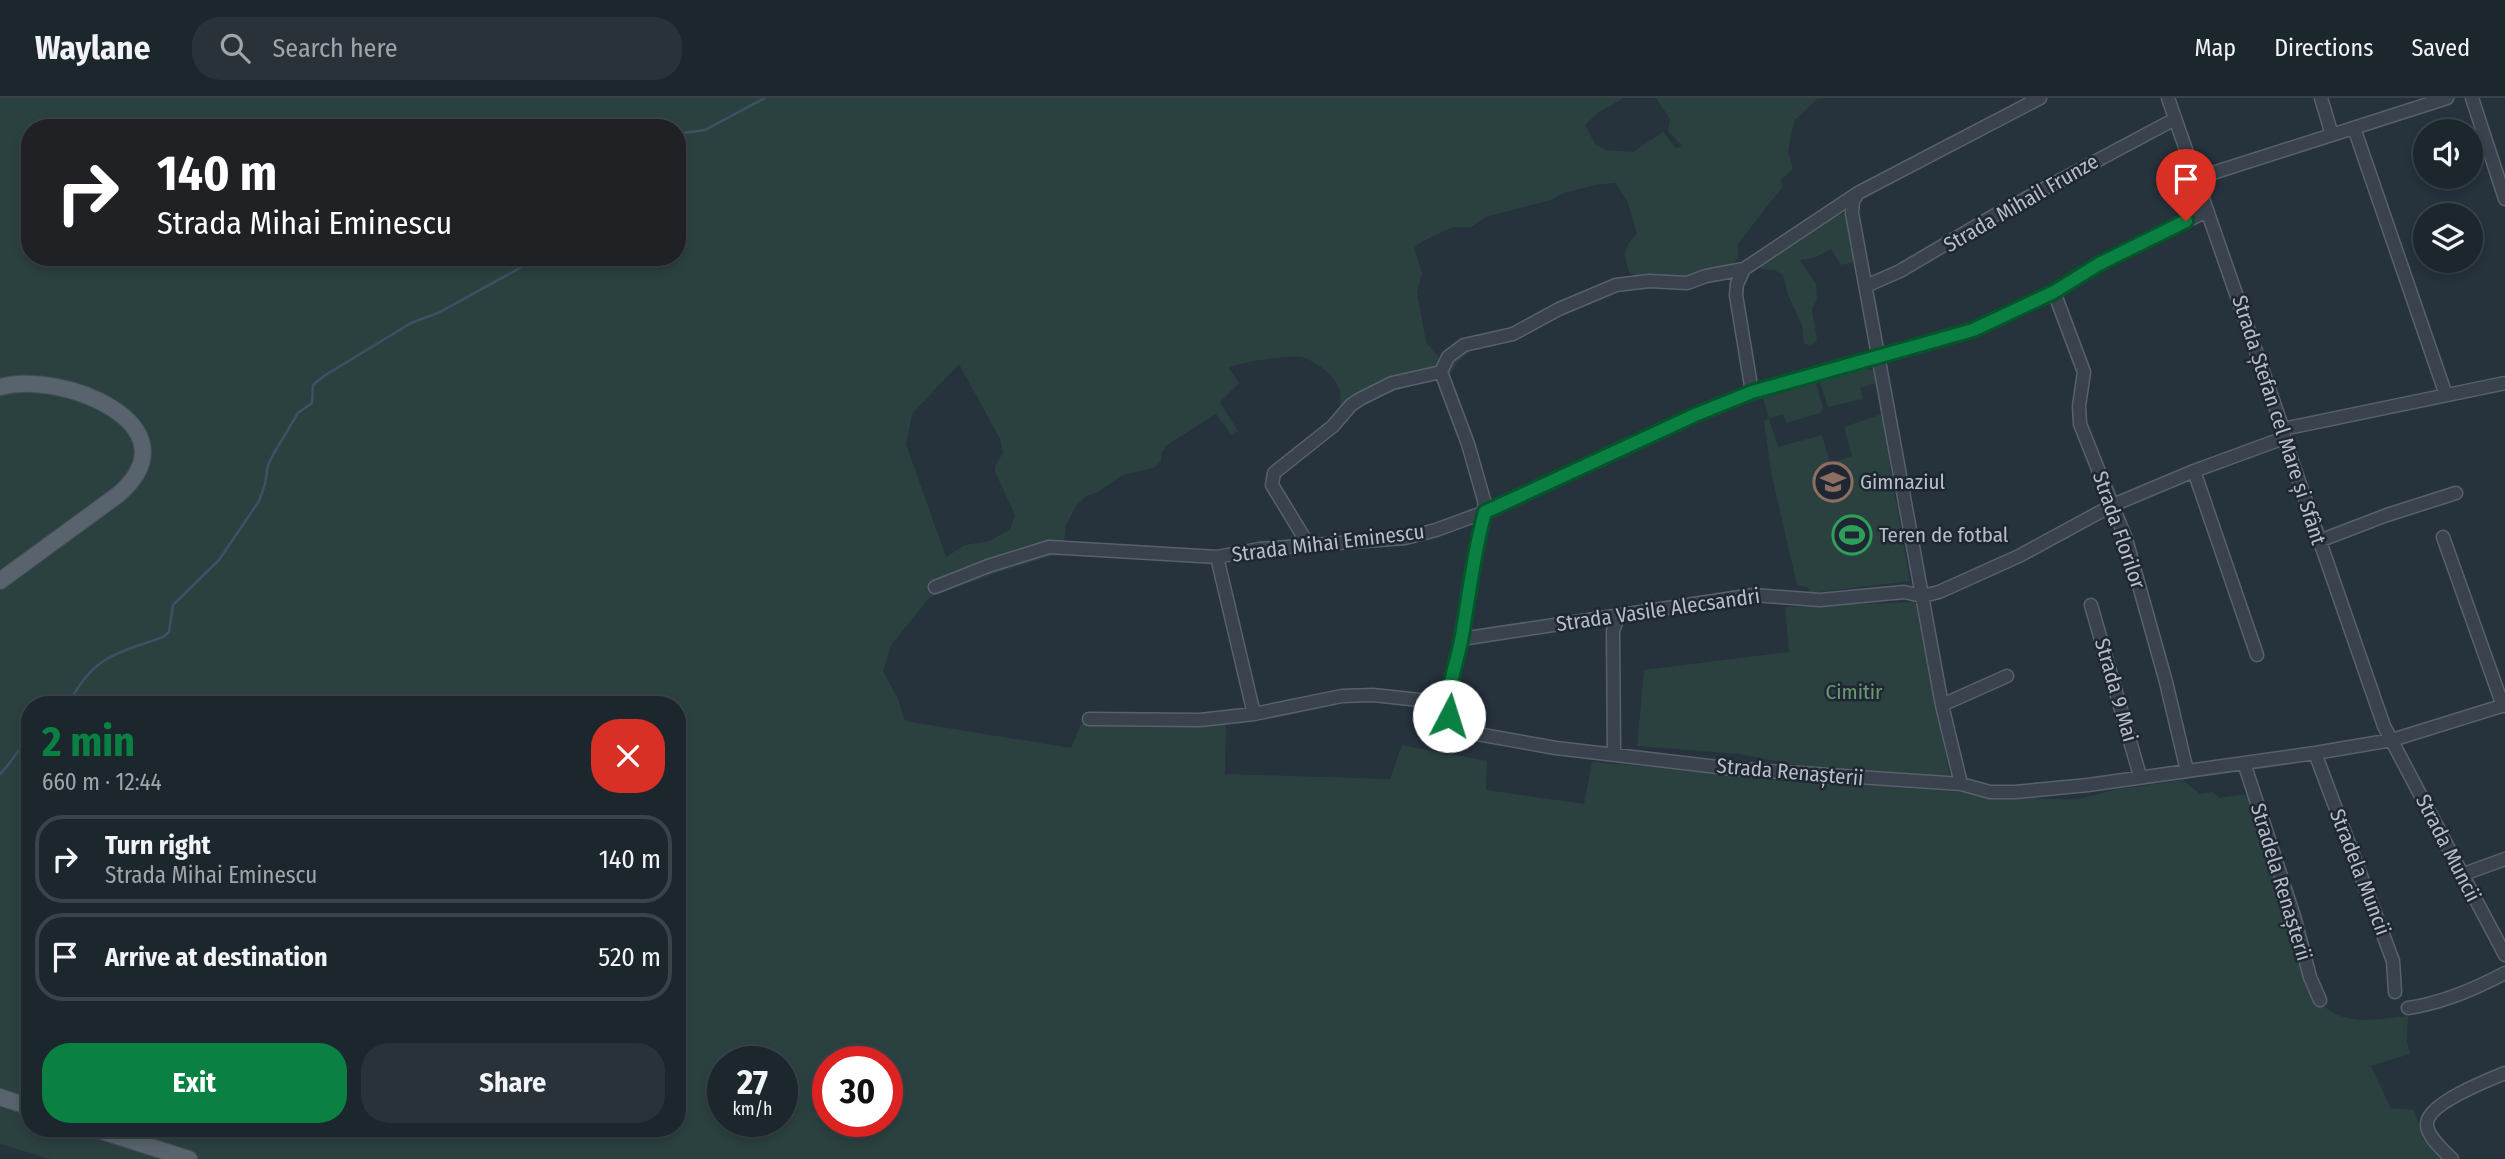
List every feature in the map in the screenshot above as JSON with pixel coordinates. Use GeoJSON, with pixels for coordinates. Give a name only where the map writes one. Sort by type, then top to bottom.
{"type":"FeatureCollection","features":[{"type":"Feature","properties":{"kind":"main road"},"geometry":{"type":"LineString","coordinates":[[0,387],[36,384],[66,388],[94,397],[110,405],[130,422],[141,442],[142,458],[139,471],[119,494],[0,581]]}},
{"type":"Feature","properties":{"kind":"main road"},"geometry":{"type":"LineString","coordinates":[[0,1097],[21,1104]]}},
{"type":"Feature","properties":{"kind":"main road"},"geometry":{"type":"LineString","coordinates":[[120,1137],[189,1159]]}},
{"type":"Feature","properties":{"kind":"street"},"geometry":{"type":"LineString","coordinates":[[1089,719],[1200,720],[1254,714],[1342,696],[1373,695],[1447,703],[1485,512],[1468,444],[1441,372],[1448,357],[1464,345],[1513,334],[1559,309],[1616,285],[1648,281],[1687,283],[1706,276],[1744,269],[1858,193],[2040,98]]}},
{"type":"Feature","properties":{"kind":"street","name":"Strada Ștefan cel Mare și Sfânt"},"geometry":{"type":"LineString","coordinates":[[2168,98],[2319,541],[2384,726],[2392,740]]}},
{"type":"Feature","properties":{"kind":"street"},"geometry":{"type":"LineString","coordinates":[[2321,98],[2332,135]]}},
{"type":"Feature","properties":{"kind":"street"},"geometry":{"type":"LineString","coordinates":[[2197,178],[2447,98]]}},
{"type":"Feature","properties":{"kind":"street"},"geometry":{"type":"LineString","coordinates":[[2472,98],[2505,199]]}},
{"type":"Feature","properties":{"kind":"street","name":"Strada Mihail Frunze"},"geometry":{"type":"LineString","coordinates":[[1866,286],[1899,271],[1995,215],[2175,119]]}},
{"type":"Feature","properties":{"kind":"street"},"geometry":{"type":"LineString","coordinates":[[2354,128],[2446,395]]}},
{"type":"Feature","properties":{"kind":"street"},"geometry":{"type":"LineString","coordinates":[[1858,193],[1853,201],[1852,213],[1942,705],[1961,784]]}},
{"type":"Feature","properties":{"kind":"street","name":"Strada Mihai Eminescu"},"geometry":{"type":"LineString","coordinates":[[935,587],[988,566],[1049,547],[1217,557],[1308,544],[1405,538],[1485,512],[1695,415],[1752,392],[1973,330],[2054,292],[2099,264],[2207,211]]}},
{"type":"Feature","properties":{"kind":"street"},"geometry":{"type":"LineString","coordinates":[[1744,269],[1737,284],[1736,295],[1752,392]]}},
{"type":"Feature","properties":{"kind":"street","name":"Strada Florilor"},"geometry":{"type":"LineString","coordinates":[[2054,292],[2084,372],[2079,406],[2080,424],[2126,539],[2188,771]]}},
{"type":"Feature","properties":{"kind":"street"},"geometry":{"type":"LineString","coordinates":[[1308,544],[1272,485],[1277,469],[1333,426],[1351,405],[1360,399],[1392,383],[1441,372]]}},
{"type":"Feature","properties":{"kind":"street","name":"Strada Vasile Alecsandri"},"geometry":{"type":"LineString","coordinates":[[1461,639],[1753,595],[1783,595],[1820,600],[1904,592],[1922,596],[1939,592],[2019,556],[2113,505],[2283,433],[2505,383]]}},
{"type":"Feature","properties":{"kind":"street"},"geometry":{"type":"LineString","coordinates":[[2194,471],[2257,655]]}},
{"type":"Feature","properties":{"kind":"street"},"geometry":{"type":"LineString","coordinates":[[2319,541],[2387,514],[2456,493]]}},
{"type":"Feature","properties":{"kind":"street"},"geometry":{"type":"LineString","coordinates":[[1463,520],[1478,537]]}},
{"type":"Feature","properties":{"kind":"street"},"geometry":{"type":"LineString","coordinates":[[2444,537],[2504,706]]}},
{"type":"Feature","properties":{"kind":"street"},"geometry":{"type":"LineString","coordinates":[[1217,557],[1254,714]]}},
{"type":"Feature","properties":{"kind":"street","name":"Strada 9 Mai"},"geometry":{"type":"LineString","coordinates":[[2091,605],[2140,776]]}},
{"type":"Feature","properties":{"kind":"street"},"geometry":{"type":"LineString","coordinates":[[1614,754],[1613,631],[1618,617]]}},
{"type":"Feature","properties":{"kind":"street"},"geometry":{"type":"LineString","coordinates":[[1942,705],[2007,676]]}},
{"type":"Feature","properties":{"kind":"street","name":"Strada Renașterii"},"geometry":{"type":"LineString","coordinates":[[1447,703],[1453,726],[1460,731],[1556,748],[1726,768],[1961,784],[1990,792],[2088,785],[2315,753],[2392,740],[2504,706]]}},
{"type":"Feature","properties":{"kind":"street","name":"Strada Muncii"},"geometry":{"type":"LineString","coordinates":[[2392,740],[2505,956]]}},
{"type":"Feature","properties":{"kind":"street","name":"Stradela Muncii"},"geometry":{"type":"LineString","coordinates":[[2315,753],[2393,961],[2395,992]]}},
{"type":"Feature","properties":{"kind":"street","name":"Stradela Renașterii"},"geometry":{"type":"LineString","coordinates":[[2244,763],[2294,916],[2310,977],[2320,1000]]}},
{"type":"Feature","properties":{"kind":"street"},"geometry":{"type":"LineString","coordinates":[[2461,875],[2505,859]]}},
{"type":"Feature","properties":{"kind":"street"},"geometry":{"type":"LineString","coordinates":[[2408,1008],[2426,1005],[2467,991],[2505,972]]}},
{"type":"Feature","properties":{"kind":"street"},"geometry":{"type":"LineString","coordinates":[[2452,1159],[2432,1137],[2427,1123],[2436,1108],[2505,1073]]}},
{"type":"Feature","properties":{"kind":"green space"},"geometry":{"type":"Polygon","coordinates":[[[0,98],[1624,98],[1599,112],[1585,125],[1595,144],[1607,150],[1633,152],[1663,132],[1676,148],[1682,146],[1668,131],[1670,119],[1656,98],[1818,98],[1794,121],[1788,152],[1793,169],[1780,180],[1783,186],[1738,244],[1738,258],[1731,267],[1689,279],[1642,277],[1630,273],[1625,252],[1637,234],[1628,203],[1616,183],[1595,185],[1486,217],[1471,227],[1453,227],[1414,248],[1422,273],[1417,292],[1426,342],[1439,358],[1464,339],[1470,351],[1449,375],[1381,396],[1346,418],[1339,410],[1340,394],[1337,383],[1323,369],[1306,358],[1275,358],[1229,368],[1239,383],[1220,402],[1238,431],[1232,436],[1216,414],[1167,445],[1162,452],[1161,461],[1154,468],[1123,475],[1098,492],[1086,496],[1076,506],[1066,525],[1064,542],[1070,544],[1071,555],[1051,556],[930,597],[891,645],[883,671],[898,699],[905,721],[1071,748],[1081,724],[1226,724],[1225,774],[1390,779],[1402,745],[1487,761],[1486,790],[1584,804],[1592,762],[2047,799],[2080,799],[2113,790],[2183,780],[2200,794],[2213,792],[2219,798],[2247,794],[2311,991],[2331,1012],[2342,1017],[2366,1020],[2408,1016],[2407,1041],[2410,1054],[2371,1066],[2391,1108],[2414,1110],[2421,1130],[2446,1159],[50,1159],[0,1144],[0,98]],[[959,364],[912,414],[906,444],[946,557],[965,545],[990,541],[1010,529],[1015,515],[995,472],[995,466],[1003,453],[1000,439],[959,364]]]}},
{"type":"Feature","properties":{"kind":"green space"},"geometry":{"type":"Polygon","coordinates":[[[1844,213],[1850,219],[1858,263],[1841,265],[1831,249],[1813,258],[1800,260],[1816,284],[1817,299],[1812,309],[1817,340],[1812,345],[1804,344],[1802,325],[1788,295],[1783,275],[1775,270],[1762,269],[1759,265],[1844,213]]]}},
{"type":"Feature","properties":{"kind":"green space"},"geometry":{"type":"Polygon","coordinates":[[[1860,368],[1873,370],[1876,383],[1860,388],[1863,399],[1828,407],[1819,379],[1860,368]]]}},
{"type":"Feature","properties":{"kind":"green space","name":"Gimnaziul"},"geometry":{"type":"Polygon","coordinates":[[[1815,380],[1823,408],[1820,413],[1786,423],[1783,414],[1769,419],[1778,447],[1822,435],[1830,463],[1852,456],[1844,427],[1885,413],[1890,467],[1910,581],[1811,593],[1807,587],[1797,585],[1771,472],[1764,421],[1769,418],[1762,395],[1815,380]]]}},
{"type":"Feature","properties":{"kind":"green space","name":"Cimitir"},"geometry":{"type":"Polygon","coordinates":[[[1915,602],[1950,777],[1816,769],[1739,754],[1637,746],[1644,670],[1789,652],[1785,607],[1915,602]]]}},
{"type":"Feature","properties":{"kind":"waterway"},"geometry":{"type":"LineString","coordinates":[[686,133],[705,130],[765,98]]}},
{"type":"Feature","properties":{"kind":"waterway"},"geometry":{"type":"LineString","coordinates":[[73,696],[96,666],[118,653],[163,637],[169,632],[173,605],[219,560],[259,501],[268,465],[298,413],[312,403],[313,385],[411,323],[438,313],[524,266]]}},
{"type":"Feature","properties":{"kind":"waterway"},"geometry":{"type":"LineString","coordinates":[[0,774],[21,748]]}},
{"type":"Feature","properties":{"kind":"place","name":"Gimnaziul"},"geometry":{"type":"Point","coordinates":[1833,482]}},
{"type":"Feature","properties":{"kind":"place","name":"Teren de fotbal"},"geometry":{"type":"Point","coordinates":[1852,535]}},
{"type":"Feature","properties":{"kind":"route"},"geometry":{"type":"LineString","coordinates":[[1449,716],[1447,703],[1485,512],[1695,415],[1752,392],[1973,330],[2054,292],[2099,264],[2186,221]]}}]}
